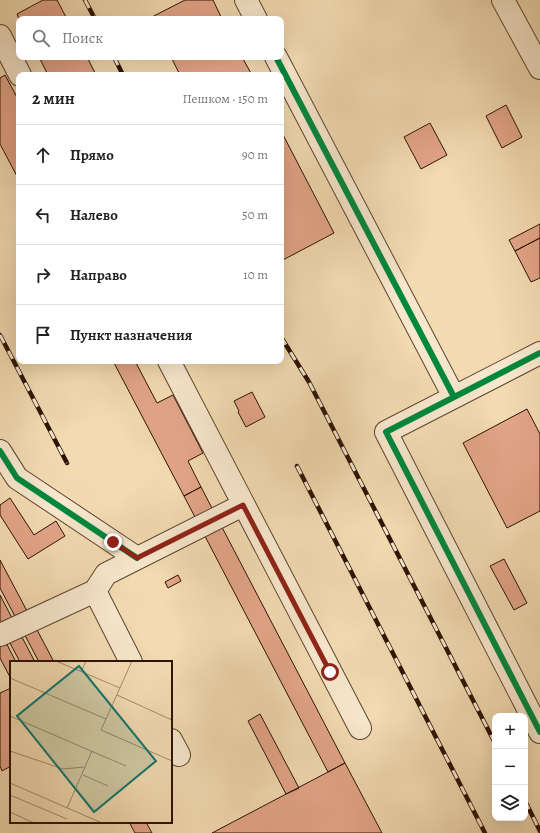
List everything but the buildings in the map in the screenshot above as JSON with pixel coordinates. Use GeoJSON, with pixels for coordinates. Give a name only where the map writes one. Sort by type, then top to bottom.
{"type":"FeatureCollection","features":[{"type":"Feature","properties":{"kind":"street"},"geometry":{"type":"LineString","coordinates":[[246,0],[254,16]]}},
{"type":"Feature","properties":{"kind":"street"},"geometry":{"type":"LineString","coordinates":[[504,0],[533,38],[540,68]]}},
{"type":"Feature","properties":{"kind":"street"},"geometry":{"type":"LineString","coordinates":[[0,36],[18,72]]}},
{"type":"Feature","properties":{"kind":"street"},"geometry":{"type":"LineString","coordinates":[[278,60],[284,72]]}},
{"type":"Feature","properties":{"kind":"street"},"geometry":{"type":"LineString","coordinates":[[284,72],[454,397]]}},
{"type":"Feature","properties":{"kind":"street"},"geometry":{"type":"LineString","coordinates":[[540,353],[386,432],[540,732]]}},
{"type":"Feature","properties":{"kind":"street"},"geometry":{"type":"LineString","coordinates":[[171,364],[360,728]]}},
{"type":"Feature","properties":{"kind":"street"},"geometry":{"type":"LineString","coordinates":[[0,451],[17,478],[137,558]]}},
{"type":"Feature","properties":{"kind":"street"},"geometry":{"type":"LineString","coordinates":[[0,635],[95,591],[106,574],[243,505]]}},
{"type":"Feature","properties":{"kind":"street"},"geometry":{"type":"LineString","coordinates":[[95,591],[130,661]]}},
{"type":"Feature","properties":{"kind":"railway"},"geometry":{"type":"LineString","coordinates":[[85,0],[93,16]]}},
{"type":"Feature","properties":{"kind":"railway"},"geometry":{"type":"LineString","coordinates":[[116,60],[122,72]]}},
{"type":"Feature","properties":{"kind":"railway"},"geometry":{"type":"LineString","coordinates":[[0,335],[67,463]]}},
{"type":"Feature","properties":{"kind":"railway"},"geometry":{"type":"LineString","coordinates":[[284,342],[309,382],[492,737]]}},
{"type":"Feature","properties":{"kind":"railway"},"geometry":{"type":"LineString","coordinates":[[297,466],[485,833]]}},
{"type":"Feature","properties":{"kind":"railway"},"geometry":{"type":"LineString","coordinates":[[528,807],[540,831]]}},
{"type":"Feature","properties":{"kind":"cycle path"},"geometry":{"type":"LineString","coordinates":[[278,60],[284,72]]}},
{"type":"Feature","properties":{"kind":"cycle path"},"geometry":{"type":"LineString","coordinates":[[284,72],[454,397]]}},
{"type":"Feature","properties":{"kind":"cycle path"},"geometry":{"type":"LineString","coordinates":[[540,353],[386,432],[540,732]]}},
{"type":"Feature","properties":{"kind":"cycle path"},"geometry":{"type":"LineString","coordinates":[[0,451],[17,478],[137,558]]}},
{"type":"Feature","properties":{"kind":"route"},"geometry":{"type":"LineString","coordinates":[[113,542],[137,558],[243,505],[330,672]]}}]}
